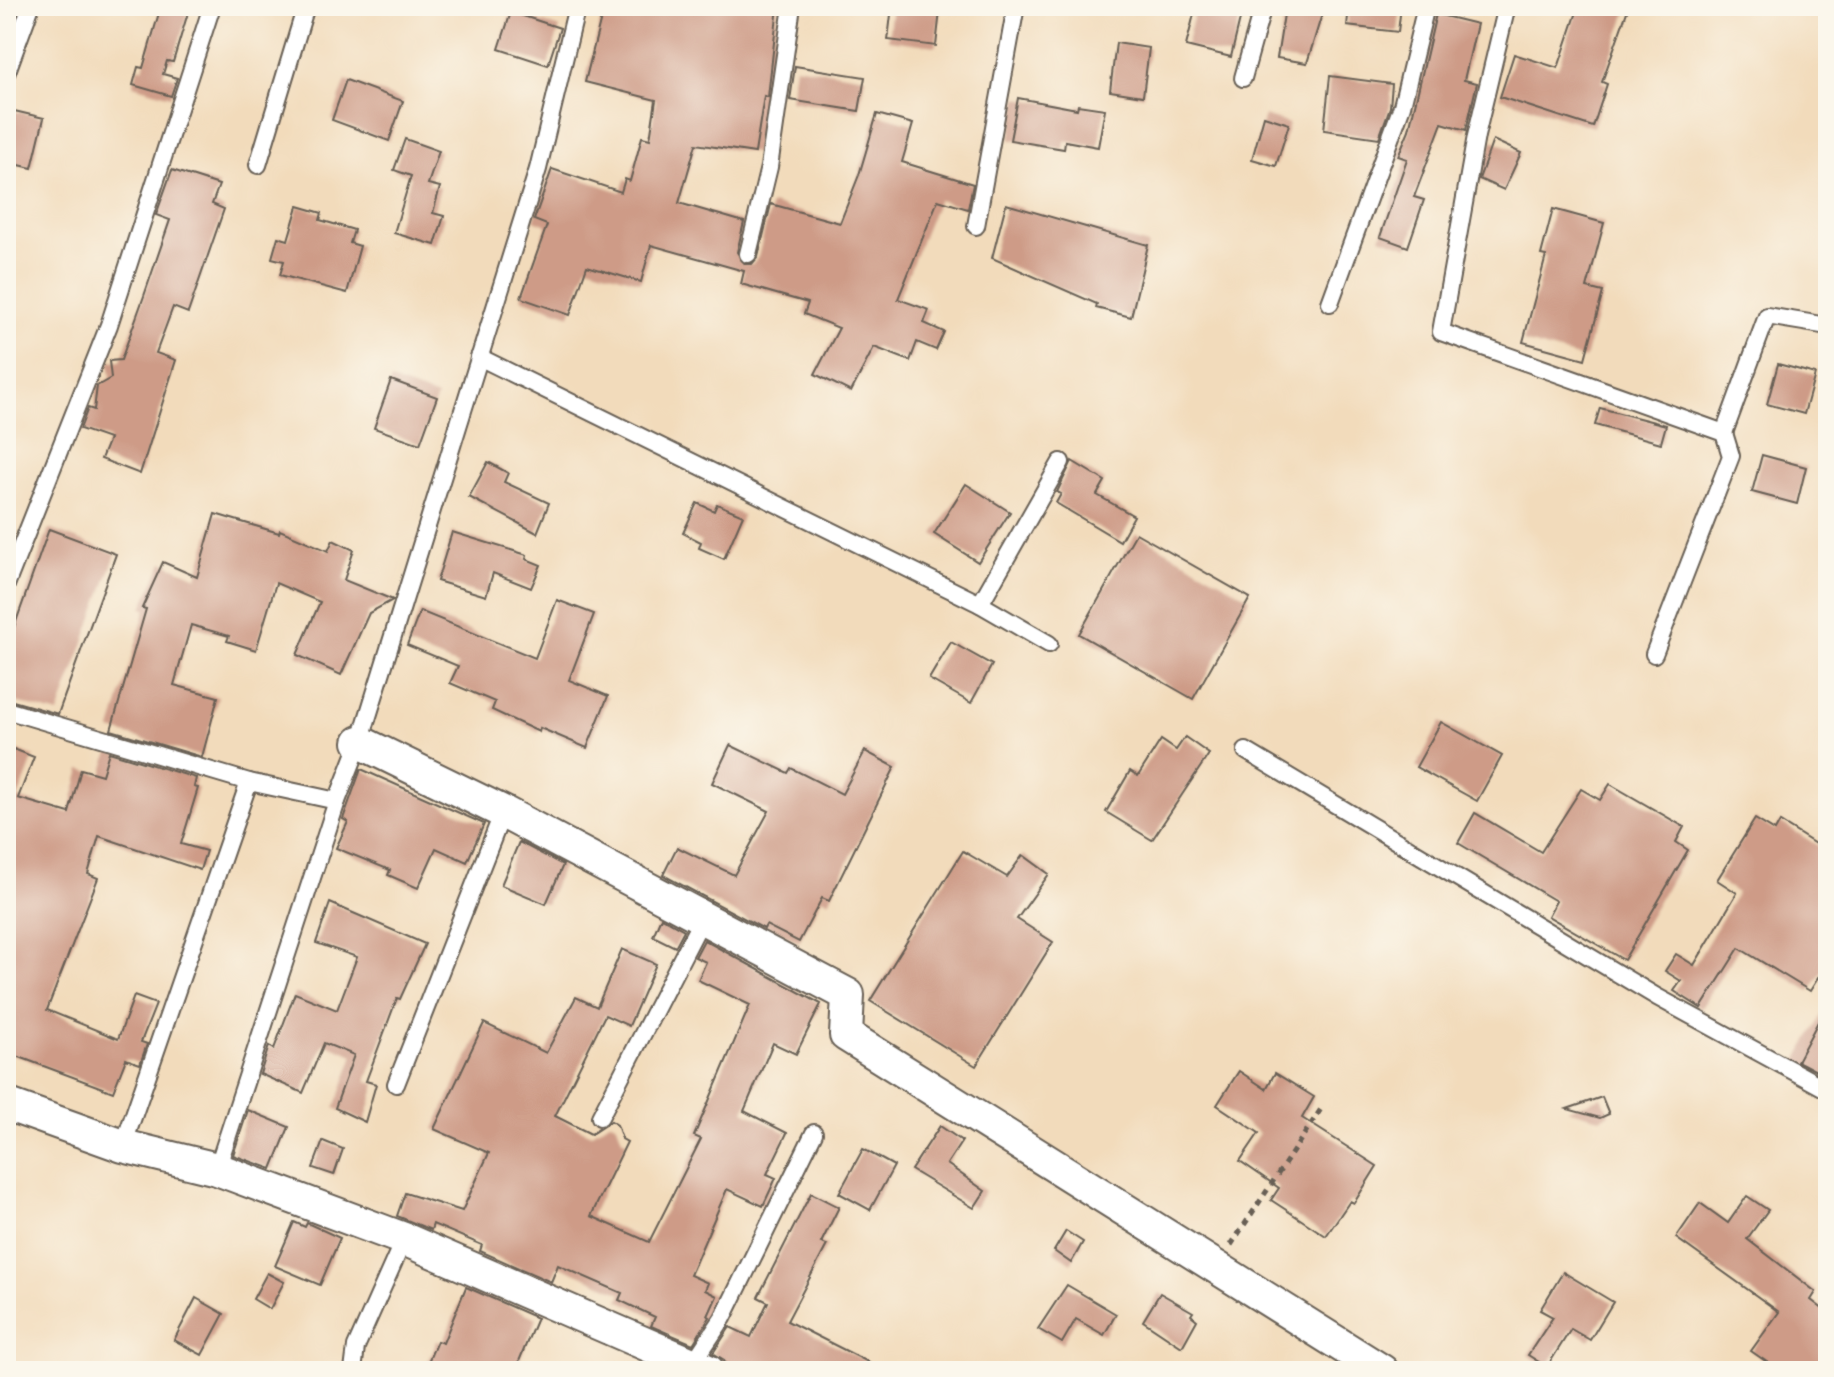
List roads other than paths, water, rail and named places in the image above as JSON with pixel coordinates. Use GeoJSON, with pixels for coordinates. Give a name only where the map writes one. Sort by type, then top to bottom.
{"type":"FeatureCollection","features":[{"type":"Feature","properties":{"kind":"street"},"geometry":{"type":"LineString","coordinates":[[360,742],[503,812],[848,995],[846,1035],[1382,1371]]}},
{"type":"Feature","properties":{"kind":"street"},"geometry":{"type":"LineString","coordinates":[[6,1104],[123,1146],[217,1169],[404,1239],[701,1367]]}},
{"type":"Feature","properties":{"kind":"lane"},"geometry":{"type":"LineString","coordinates":[[6,74],[31,6]]}},
{"type":"Feature","properties":{"kind":"lane"},"geometry":{"type":"LineString","coordinates":[[6,585],[109,325],[212,6]]}},
{"type":"Feature","properties":{"kind":"lane"},"geometry":{"type":"LineString","coordinates":[[258,165],[306,6]]}},
{"type":"Feature","properties":{"kind":"lane"},"geometry":{"type":"LineString","coordinates":[[217,1169],[337,801],[360,742],[538,169],[577,6]]}},
{"type":"Feature","properties":{"kind":"lane"},"geometry":{"type":"LineString","coordinates":[[748,254],[769,167],[792,6]]}},
{"type":"Feature","properties":{"kind":"lane"},"geometry":{"type":"LineString","coordinates":[[976,226],[1016,6]]}},
{"type":"Feature","properties":{"kind":"lane"},"geometry":{"type":"LineString","coordinates":[[1243,78],[1263,6]]}},
{"type":"Feature","properties":{"kind":"lane"},"geometry":{"type":"LineString","coordinates":[[1330,303],[1402,106],[1426,6]]}},
{"type":"Feature","properties":{"kind":"lane"},"geometry":{"type":"LineString","coordinates":[[1507,6],[1476,136],[1441,332],[1724,433]]}},
{"type":"Feature","properties":{"kind":"lane"},"geometry":{"type":"LineString","coordinates":[[1654,654],[1731,456],[1724,433],[1767,316],[1828,326]]}},
{"type":"Feature","properties":{"kind":"lane"},"geometry":{"type":"LineString","coordinates":[[479,357],[980,604],[1049,644]]}},
{"type":"Feature","properties":{"kind":"lane"},"geometry":{"type":"LineString","coordinates":[[980,604],[1061,462]]}},
{"type":"Feature","properties":{"kind":"lane"},"geometry":{"type":"LineString","coordinates":[[6,710],[249,782],[337,801]]}},
{"type":"Feature","properties":{"kind":"lane"},"geometry":{"type":"LineString","coordinates":[[1246,751],[1657,997],[1828,1090]]}},
{"type":"Feature","properties":{"kind":"lane"},"geometry":{"type":"LineString","coordinates":[[123,1146],[249,782]]}},
{"type":"Feature","properties":{"kind":"lane"},"geometry":{"type":"LineString","coordinates":[[396,1084],[503,812]]}},
{"type":"Feature","properties":{"kind":"lane"},"geometry":{"type":"LineString","coordinates":[[600,1117],[702,919]]}},
{"type":"Feature","properties":{"kind":"lane"},"geometry":{"type":"LineString","coordinates":[[701,1367],[814,1133]]}},
{"type":"Feature","properties":{"kind":"lane"},"geometry":{"type":"LineString","coordinates":[[353,1371],[356,1347],[404,1239]]}}]}
